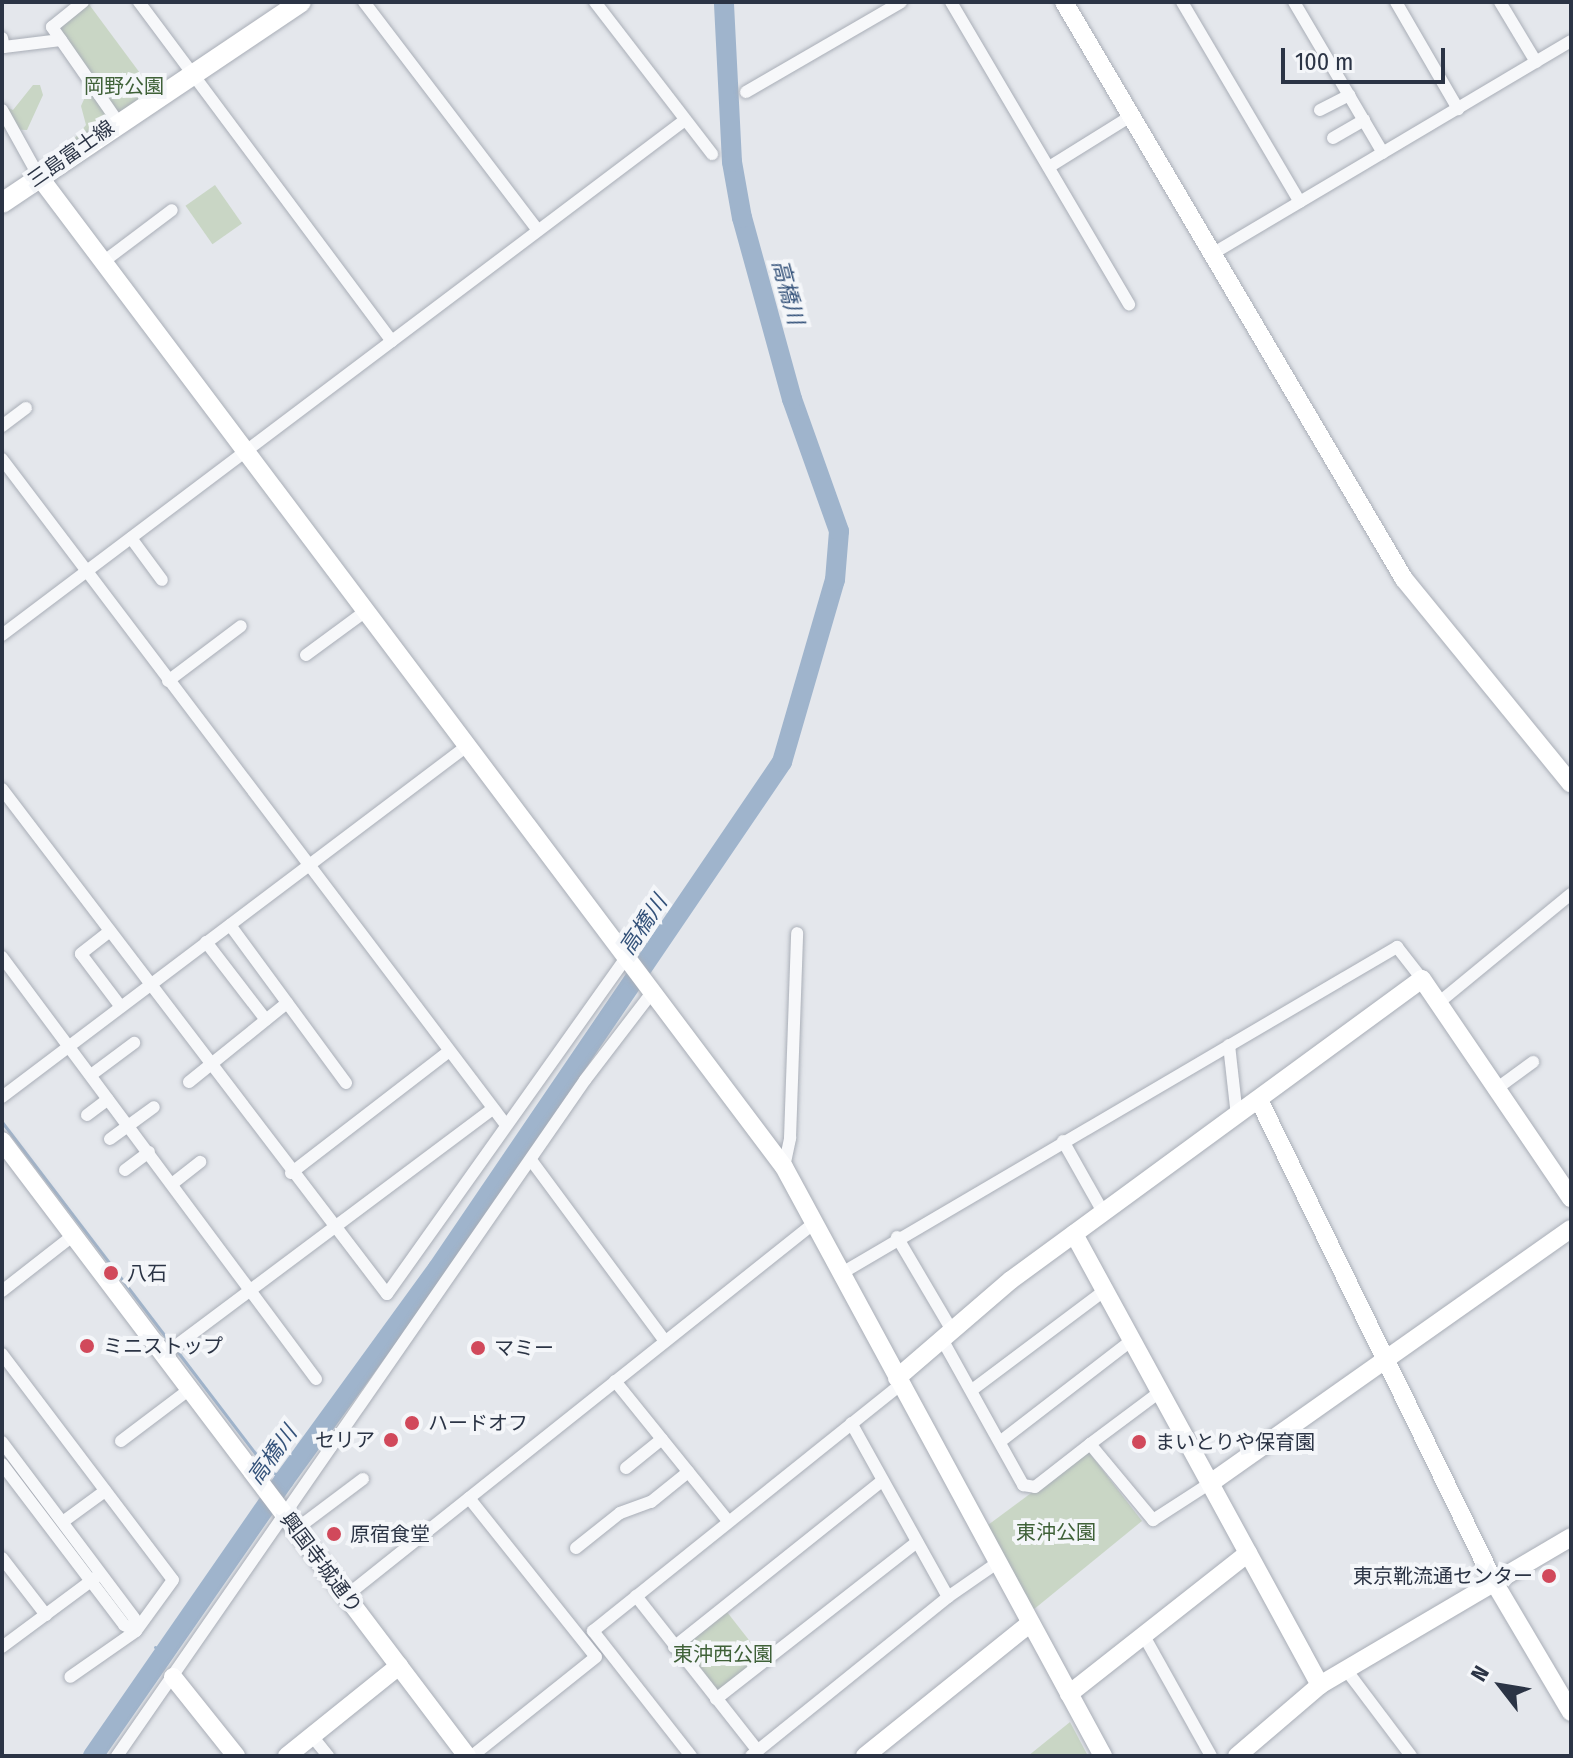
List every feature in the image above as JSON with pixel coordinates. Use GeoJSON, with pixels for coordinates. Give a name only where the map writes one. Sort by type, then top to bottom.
{"type":"FeatureCollection","features":[{"type":"Feature","properties":{"kind":"main road","name":"三島富士線"},"geometry":{"type":"LineString","coordinates":[[2,203],[38,175],[301,2]]}},
{"type":"Feature","properties":{"kind":"street"},"geometry":{"type":"LineString","coordinates":[[83,2],[52,27],[118,122]]}},
{"type":"Feature","properties":{"kind":"street"},"geometry":{"type":"LineString","coordinates":[[139,2],[190,75],[392,341]]}},
{"type":"Feature","properties":{"kind":"street"},"geometry":{"type":"LineString","coordinates":[[364,2],[538,230]]}},
{"type":"Feature","properties":{"kind":"street"},"geometry":{"type":"LineString","coordinates":[[595,2],[712,154]]}},
{"type":"Feature","properties":{"kind":"street"},"geometry":{"type":"LineString","coordinates":[[746,92],[901,2]]}},
{"type":"Feature","properties":{"kind":"street"},"geometry":{"type":"LineString","coordinates":[[951,2],[1129,304]]}},
{"type":"Feature","properties":{"kind":"street"},"geometry":{"type":"LineString","coordinates":[[1064,2],[1404,579],[1571,784]]}},
{"type":"Feature","properties":{"kind":"street"},"geometry":{"type":"LineString","coordinates":[[1182,2],[1300,202]]}},
{"type":"Feature","properties":{"kind":"street"},"geometry":{"type":"LineString","coordinates":[[1294,2],[1383,153]]}},
{"type":"Feature","properties":{"kind":"street"},"geometry":{"type":"LineString","coordinates":[[1396,2],[1458,109]]}},
{"type":"Feature","properties":{"kind":"street"},"geometry":{"type":"LineString","coordinates":[[1500,2],[1536,62]]}},
{"type":"Feature","properties":{"kind":"street"},"geometry":{"type":"LineString","coordinates":[[3,45],[61,40]]}},
{"type":"Feature","properties":{"kind":"street"},"geometry":{"type":"LineString","coordinates":[[1212,254],[1571,41]]}},
{"type":"Feature","properties":{"kind":"street"},"geometry":{"type":"LineString","coordinates":[[1320,110],[1349,95]]}},
{"type":"Feature","properties":{"kind":"street"},"geometry":{"type":"LineString","coordinates":[[2,110],[38,175],[784,1167],[1028,1625],[1103,1756]]}},
{"type":"Feature","properties":{"kind":"street"},"geometry":{"type":"LineString","coordinates":[[1049,167],[1131,116]]}},
{"type":"Feature","properties":{"kind":"street"},"geometry":{"type":"LineString","coordinates":[[2,635],[685,120]]}},
{"type":"Feature","properties":{"kind":"street"},"geometry":{"type":"LineString","coordinates":[[1333,138],[1364,120]]}},
{"type":"Feature","properties":{"kind":"street"},"geometry":{"type":"LineString","coordinates":[[103,262],[172,210]]}},
{"type":"Feature","properties":{"kind":"street"},"geometry":{"type":"LineString","coordinates":[[2,426],[26,408]]}},
{"type":"Feature","properties":{"kind":"street"},"geometry":{"type":"LineString","coordinates":[[2,459],[447,1053],[506,1125]]}},
{"type":"Feature","properties":{"kind":"street"},"geometry":{"type":"LineString","coordinates":[[131,538],[162,580]]}},
{"type":"Feature","properties":{"kind":"street"},"geometry":{"type":"LineString","coordinates":[[306,655],[366,611]]}},
{"type":"Feature","properties":{"kind":"street"},"geometry":{"type":"LineString","coordinates":[[168,681],[241,626]]}},
{"type":"Feature","properties":{"kind":"street"},"geometry":{"type":"LineString","coordinates":[[2,1097],[467,746]]}},
{"type":"Feature","properties":{"kind":"street"},"geometry":{"type":"LineString","coordinates":[[2,789],[291,1173],[387,1294],[627,956]]}},
{"type":"Feature","properties":{"kind":"street"},"geometry":{"type":"LineString","coordinates":[[1437,1004],[1571,894]]}},
{"type":"Feature","properties":{"kind":"street"},"geometry":{"type":"LineString","coordinates":[[230,925],[346,1083]]}},
{"type":"Feature","properties":{"kind":"street"},"geometry":{"type":"LineString","coordinates":[[110,931],[81,954],[121,1007]]}},
{"type":"Feature","properties":{"kind":"street"},"geometry":{"type":"LineString","coordinates":[[784,1167],[790,1138],[797,933]]}},
{"type":"Feature","properties":{"kind":"street"},"geometry":{"type":"LineString","coordinates":[[206,942],[266,1020]]}},
{"type":"Feature","properties":{"kind":"street"},"geometry":{"type":"LineString","coordinates":[[842,1273],[897,1237],[1397,947],[1571,1198]]}},
{"type":"Feature","properties":{"kind":"street"},"geometry":{"type":"LineString","coordinates":[[2,957],[316,1379]]}},
{"type":"Feature","properties":{"kind":"street"},"geometry":{"type":"LineString","coordinates":[[691,1756],[593,1631],[851,1423],[1011,1280],[1422,979]]}},
{"type":"Feature","properties":{"kind":"street"},"geometry":{"type":"LineString","coordinates":[[117,1756],[287,1519],[651,989]]}},
{"type":"Feature","properties":{"kind":"street"},"geometry":{"type":"LineString","coordinates":[[189,1082],[287,1003]]}},
{"type":"Feature","properties":{"kind":"street"},"geometry":{"type":"LineString","coordinates":[[91,1075],[134,1043]]}},
{"type":"Feature","properties":{"kind":"street"},"geometry":{"type":"LineString","coordinates":[[1229,1045],[1237,1116]]}},
{"type":"Feature","properties":{"kind":"street"},"geometry":{"type":"LineString","coordinates":[[291,1173],[447,1053]]}},
{"type":"Feature","properties":{"kind":"street"},"geometry":{"type":"LineString","coordinates":[[1496,1089],[1533,1062]]}},
{"type":"Feature","properties":{"kind":"street"},"geometry":{"type":"LineString","coordinates":[[87,1115],[108,1099]]}},
{"type":"Feature","properties":{"kind":"street"},"geometry":{"type":"LineString","coordinates":[[1259,1100],[1494,1582],[1571,1712]]}},
{"type":"Feature","properties":{"kind":"street"},"geometry":{"type":"LineString","coordinates":[[110,1139],[154,1107]]}},
{"type":"Feature","properties":{"kind":"street"},"geometry":{"type":"LineString","coordinates":[[170,1350],[492,1109]]}},
{"type":"Feature","properties":{"kind":"street","name":"興国寺城通り"},"geometry":{"type":"LineString","coordinates":[[2,1141],[170,1350],[191,1388],[287,1519],[469,1756]]}},
{"type":"Feature","properties":{"kind":"street"},"geometry":{"type":"LineString","coordinates":[[1063,1141],[1103,1212]]}},
{"type":"Feature","properties":{"kind":"street"},"geometry":{"type":"LineString","coordinates":[[125,1170],[149,1152]]}},
{"type":"Feature","properties":{"kind":"street"},"geometry":{"type":"LineString","coordinates":[[531,1160],[664,1340]]}},
{"type":"Feature","properties":{"kind":"street"},"geometry":{"type":"LineString","coordinates":[[172,1184],[200,1162]]}},
{"type":"Feature","properties":{"kind":"street"},"geometry":{"type":"LineString","coordinates":[[346,1596],[813,1224]]}},
{"type":"Feature","properties":{"kind":"street"},"geometry":{"type":"LineString","coordinates":[[1090,1444],[1153,1520],[1387,1362],[1571,1229]]}},
{"type":"Feature","properties":{"kind":"street"},"geometry":{"type":"LineString","coordinates":[[2,1291],[75,1234]]}},
{"type":"Feature","properties":{"kind":"street"},"geometry":{"type":"LineString","coordinates":[[1074,1234],[1320,1685]]}},
{"type":"Feature","properties":{"kind":"street"},"geometry":{"type":"LineString","coordinates":[[897,1237],[972,1390],[1023,1485],[1035,1487],[1161,1391]]}},
{"type":"Feature","properties":{"kind":"street"},"geometry":{"type":"LineString","coordinates":[[972,1390],[1104,1291]]}},
{"type":"Feature","properties":{"kind":"street"},"geometry":{"type":"LineString","coordinates":[[1001,1441],[1132,1340]]}},
{"type":"Feature","properties":{"kind":"street"},"geometry":{"type":"LineString","coordinates":[[2,1354],[173,1580],[136,1631],[70,1677]]}},
{"type":"Feature","properties":{"kind":"street"},"geometry":{"type":"LineString","coordinates":[[615,1381],[728,1521]]}},
{"type":"Feature","properties":{"kind":"street"},"geometry":{"type":"LineString","coordinates":[[121,1441],[191,1388]]}},
{"type":"Feature","properties":{"kind":"street"},"geometry":{"type":"LineString","coordinates":[[851,1423],[881,1482],[948,1597]]}},
{"type":"Feature","properties":{"kind":"street"},"geometry":{"type":"LineString","coordinates":[[626,1468],[662,1439]]}},
{"type":"Feature","properties":{"kind":"street"},"geometry":{"type":"LineString","coordinates":[[2,1442],[64,1521],[124,1625],[136,1631]]}},
{"type":"Feature","properties":{"kind":"street"},"geometry":{"type":"LineString","coordinates":[[2,1464],[96,1578]]}},
{"type":"Feature","properties":{"kind":"street"},"geometry":{"type":"LineString","coordinates":[[576,1548],[620,1513],[651,1502],[688,1472]]}},
{"type":"Feature","properties":{"kind":"street"},"geometry":{"type":"LineString","coordinates":[[287,1519],[363,1479]]}},
{"type":"Feature","properties":{"kind":"street"},"geometry":{"type":"LineString","coordinates":[[674,1647],[881,1482]]}},
{"type":"Feature","properties":{"kind":"street"},"geometry":{"type":"LineString","coordinates":[[64,1521],[105,1491]]}},
{"type":"Feature","properties":{"kind":"street"},"geometry":{"type":"LineString","coordinates":[[469,1498],[596,1657],[469,1756]]}},
{"type":"Feature","properties":{"kind":"street"},"geometry":{"type":"LineString","coordinates":[[1237,1756],[1320,1685],[1571,1537]]}},
{"type":"Feature","properties":{"kind":"street"},"geometry":{"type":"LineString","coordinates":[[716,1699],[917,1542]]}},
{"type":"Feature","properties":{"kind":"street"},"geometry":{"type":"LineString","coordinates":[[1069,1694],[1248,1553]]}},
{"type":"Feature","properties":{"kind":"street"},"geometry":{"type":"LineString","coordinates":[[2,1558],[46,1615]]}},
{"type":"Feature","properties":{"kind":"street"},"geometry":{"type":"LineString","coordinates":[[636,1596],[754,1753],[948,1597],[997,1563]]}},
{"type":"Feature","properties":{"kind":"street"},"geometry":{"type":"LineString","coordinates":[[2,1647],[96,1578]]}},
{"type":"Feature","properties":{"kind":"street"},"geometry":{"type":"LineString","coordinates":[[865,1756],[1028,1625]]}},
{"type":"Feature","properties":{"kind":"street"},"geometry":{"type":"LineString","coordinates":[[1144,1636],[1211,1756]]}},
{"type":"Feature","properties":{"kind":"street"},"geometry":{"type":"LineString","coordinates":[[287,1756],[399,1666]]}},
{"type":"Feature","properties":{"kind":"street"},"geometry":{"type":"LineString","coordinates":[[1347,1671],[1411,1756]]}},
{"type":"Feature","properties":{"kind":"street"},"geometry":{"type":"LineString","coordinates":[[173,1677],[236,1756]]}},
{"type":"Feature","properties":{"kind":"street"},"geometry":{"type":"LineString","coordinates":[[312,1736],[328,1756]]}},
{"type":"Feature","properties":{"kind":"green space","name":"岡野公園"},"geometry":{"type":"Polygon","coordinates":[[[88,3],[154,92],[119,115],[60,32],[63,23],[88,3]]]}},
{"type":"Feature","properties":{"kind":"green space"},"geometry":{"type":"Polygon","coordinates":[[[33,85],[40,85],[43,95],[27,130],[2,129],[2,105],[13,110],[33,85]]]}},
{"type":"Feature","properties":{"kind":"green space"},"geometry":{"type":"Polygon","coordinates":[[[90,86],[113,120],[62,153],[86,125],[81,106],[90,86]]]}},
{"type":"Feature","properties":{"kind":"green space"},"geometry":{"type":"Polygon","coordinates":[[[215,185],[242,224],[212,244],[186,206],[215,185]]]}},
{"type":"Feature","properties":{"kind":"green space","name":"東沖公園"},"geometry":{"type":"Polygon","coordinates":[[[1088,1451],[1142,1521],[1033,1610],[988,1525],[1088,1451]]]}},
{"type":"Feature","properties":{"kind":"green space","name":"東沖西公園"},"geometry":{"type":"Polygon","coordinates":[[[727,1612],[763,1658],[720,1693],[684,1656],[685,1646],[727,1612]]]}},
{"type":"Feature","properties":{"kind":"green space"},"geometry":{"type":"Polygon","coordinates":[[[1070,1722],[1088,1756],[1028,1756],[1070,1722]]]}},
{"type":"Feature","properties":{"kind":"waterway","name":"高橋川"},"geometry":{"type":"LineString","coordinates":[[93,1756],[284,1480],[438,1268],[782,762],[835,580],[839,531],[792,399],[742,218],[732,162],[724,2]]}},
{"type":"Feature","properties":{"kind":"waterway"},"geometry":{"type":"LineString","coordinates":[[2,1122],[172,1345]]}},
{"type":"Feature","properties":{"kind":"waterway"},"geometry":{"type":"LineString","coordinates":[[177,1351],[265,1466],[284,1480]]}},
{"type":"Feature","properties":{"kind":"waterway"},"geometry":{"type":"LineString","coordinates":[[155,1647],[165,1654]]}},
{"type":"Feature","properties":{"kind":"place","name":"八石"},"geometry":{"type":"Point","coordinates":[111,1273]}},
{"type":"Feature","properties":{"kind":"place","name":"ミニストップ"},"geometry":{"type":"Point","coordinates":[87,1346]}},
{"type":"Feature","properties":{"kind":"place","name":"マミー"},"geometry":{"type":"Point","coordinates":[478,1348]}},
{"type":"Feature","properties":{"kind":"place","name":"ハードオフ"},"geometry":{"type":"Point","coordinates":[412,1423]}},
{"type":"Feature","properties":{"kind":"place","name":"セリア"},"geometry":{"type":"Point","coordinates":[391,1440]}},
{"type":"Feature","properties":{"kind":"place","name":"まいとりや保育園"},"geometry":{"type":"Point","coordinates":[1139,1442]}},
{"type":"Feature","properties":{"kind":"place","name":"原宿食堂"},"geometry":{"type":"Point","coordinates":[334,1534]}},
{"type":"Feature","properties":{"kind":"place","name":"東京靴流通センター"},"geometry":{"type":"Point","coordinates":[1549,1576]}}]}
